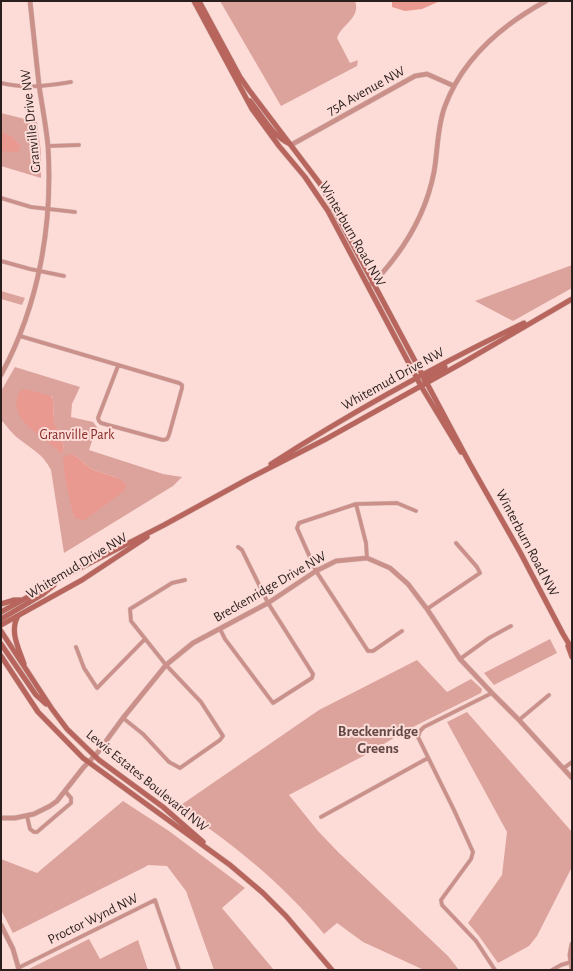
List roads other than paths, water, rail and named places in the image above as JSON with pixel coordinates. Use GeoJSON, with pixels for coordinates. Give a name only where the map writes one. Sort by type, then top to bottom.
{"type":"FeatureCollection","features":[{"type":"Feature","properties":{"kind":"main road","name":"Winterburn Road NW"},"geometry":{"type":"LineString","coordinates":[[194,1],[242,93],[266,129],[316,191],[328,211],[421,386],[460,451],[470,464]]}},
{"type":"Feature","properties":{"kind":"main road","name":"Winterburn Road NW"},"geometry":{"type":"LineString","coordinates":[[199,1],[240,77],[321,185],[426,379],[470,464],[520,552],[572,649]]}},
{"type":"Feature","properties":{"kind":"main road"},"geometry":{"type":"LineString","coordinates":[[242,93],[277,134],[291,145]]}},
{"type":"Feature","properties":{"kind":"main road","name":"Whitemud Drive NW"},"geometry":{"type":"LineString","coordinates":[[248,479],[331,427],[417,378],[426,379],[464,362],[572,299]]}},
{"type":"Feature","properties":{"kind":"main road","name":"Whitemud Drive NW"},"geometry":{"type":"LineString","coordinates":[[426,379],[495,337],[554,309]]}},
{"type":"Feature","properties":{"kind":"main road"},"geometry":{"type":"LineString","coordinates":[[421,386],[426,379]]}},
{"type":"Feature","properties":{"kind":"main road","name":"Whitemud Drive NW"},"geometry":{"type":"LineString","coordinates":[[1,612],[248,479],[326,440],[421,386]]}},
{"type":"Feature","properties":{"kind":"main road","name":"Whitemud Drive NW"},"geometry":{"type":"LineString","coordinates":[[1,625],[82,580],[117,558],[164,525]]}},
{"type":"Feature","properties":{"kind":"main road"},"geometry":{"type":"LineString","coordinates":[[1,620],[43,594],[62,578]]}},
{"type":"Feature","properties":{"kind":"main road"},"geometry":{"type":"LineString","coordinates":[[1,604],[14,600],[22,600]]}},
{"type":"Feature","properties":{"kind":"main road"},"geometry":{"type":"LineString","coordinates":[[18,616],[15,621],[14,629],[18,647],[26,670]]}},
{"type":"Feature","properties":{"kind":"main road","name":"Lewis Estates Boulevard NW"},"geometry":{"type":"LineString","coordinates":[[1,631],[52,709],[67,729],[94,755],[178,819],[211,850]]}},
{"type":"Feature","properties":{"kind":"main road","name":"Winterburn Road NW"},"geometry":{"type":"LineString","coordinates":[[563,634],[572,656]]}},
{"type":"Feature","properties":{"kind":"main road"},"geometry":{"type":"LineString","coordinates":[[1,644],[36,695],[52,709]]}},
{"type":"Feature","properties":{"kind":"main road","name":"Lewis Estates Boulevard NW"},"geometry":{"type":"LineString","coordinates":[[1,656],[38,712],[62,738],[88,762],[211,850],[263,893],[332,970]]}},
{"type":"Feature","properties":{"kind":"street","name":"Granville Drive NW"},"geometry":{"type":"LineString","coordinates":[[1,374],[20,336],[31,304],[44,241],[47,209],[48,146],[39,86],[30,1]]}},
{"type":"Feature","properties":{"kind":"street"},"geometry":{"type":"LineString","coordinates":[[368,285],[374,282],[389,264],[418,221],[434,172],[437,137],[444,107],[461,74],[482,47],[514,20],[546,1]]}},
{"type":"Feature","properties":{"kind":"street","name":"75A Avenue NW"},"geometry":{"type":"LineString","coordinates":[[291,145],[415,76],[427,74],[454,86]]}},
{"type":"Feature","properties":{"kind":"street"},"geometry":{"type":"LineString","coordinates":[[1,83],[18,87],[71,82]]}},
{"type":"Feature","properties":{"kind":"street"},"geometry":{"type":"LineString","coordinates":[[48,146],[79,145]]}},
{"type":"Feature","properties":{"kind":"street"},"geometry":{"type":"LineString","coordinates":[[1,198],[31,207],[75,212]]}},
{"type":"Feature","properties":{"kind":"street"},"geometry":{"type":"LineString","coordinates":[[1,260],[30,269],[64,276]]}},
{"type":"Feature","properties":{"kind":"street"},"geometry":{"type":"LineString","coordinates":[[20,336],[182,385],[167,439],[163,440],[101,423],[99,421],[98,418],[118,366]]}},
{"type":"Feature","properties":{"kind":"street"},"geometry":{"type":"LineString","coordinates":[[402,631],[373,651],[368,651],[316,571],[297,528],[299,522],[356,504],[397,503],[416,511]]}},
{"type":"Feature","properties":{"kind":"street"},"geometry":{"type":"LineString","coordinates":[[356,504],[366,543],[367,558]]}},
{"type":"Feature","properties":{"kind":"street"},"geometry":{"type":"LineString","coordinates":[[427,609],[480,574],[478,567],[456,543]]}},
{"type":"Feature","properties":{"kind":"street"},"geometry":{"type":"LineString","coordinates":[[220,629],[273,703],[312,678],[313,674],[268,603],[242,550],[238,547]]}},
{"type":"Feature","properties":{"kind":"street","name":"Breckenridge Drive NW"},"geometry":{"type":"LineString","coordinates":[[1,818],[27,816],[50,806],[57,801],[166,665],[193,643],[268,603],[316,571],[336,561],[367,558],[390,568],[408,584],[427,609],[460,659],[520,720],[572,778]]}},
{"type":"Feature","properties":{"kind":"street"},"geometry":{"type":"LineString","coordinates":[[123,718],[142,734],[169,762],[180,768],[220,740],[223,736],[201,702],[166,665],[131,621],[130,609],[172,583],[185,580]]}},
{"type":"Feature","properties":{"kind":"street"},"geometry":{"type":"LineString","coordinates":[[460,659],[489,638],[511,626]]}},
{"type":"Feature","properties":{"kind":"street"},"geometry":{"type":"LineString","coordinates":[[76,647],[84,668],[97,688],[145,639]]}},
{"type":"Feature","properties":{"kind":"street"},"geometry":{"type":"LineString","coordinates":[[492,693],[424,728],[420,731],[418,737],[473,852],[471,858],[441,900],[442,905],[476,941],[495,970]]}},
{"type":"Feature","properties":{"kind":"street"},"geometry":{"type":"LineString","coordinates":[[520,720],[549,695]]}},
{"type":"Feature","properties":{"kind":"street"},"geometry":{"type":"LineString","coordinates":[[321,817],[428,758]]}},
{"type":"Feature","properties":{"kind":"street"},"geometry":{"type":"LineString","coordinates":[[564,768],[572,762]]}},
{"type":"Feature","properties":{"kind":"street"},"geometry":{"type":"LineString","coordinates":[[27,816],[30,829],[37,832],[71,803],[71,798],[65,791]]}},
{"type":"Feature","properties":{"kind":"street","name":"Proctor Wynd NW"},"geometry":{"type":"LineString","coordinates":[[18,969],[155,900],[179,970]]}},
{"type":"Feature","properties":{"kind":"street"},"geometry":{"type":"LineString","coordinates":[[1,925],[13,949],[18,969]]}},
{"type":"Feature","properties":{"kind":"street"},"geometry":{"type":"LineString","coordinates":[[572,944],[570,962],[572,969]]}},
{"type":"Feature","properties":{"kind":"street"},"geometry":{"type":"LineString","coordinates":[[552,970],[570,962]]}},
{"type":"Feature","properties":{"kind":"district","name":"Breckenridge Greens"},"geometry":{"type":"Point","coordinates":[378,740]}},
{"type":"Feature","properties":{"kind":"park label","name":"Granville Park"},"geometry":{"type":"Point","coordinates":[77,435]}}]}
